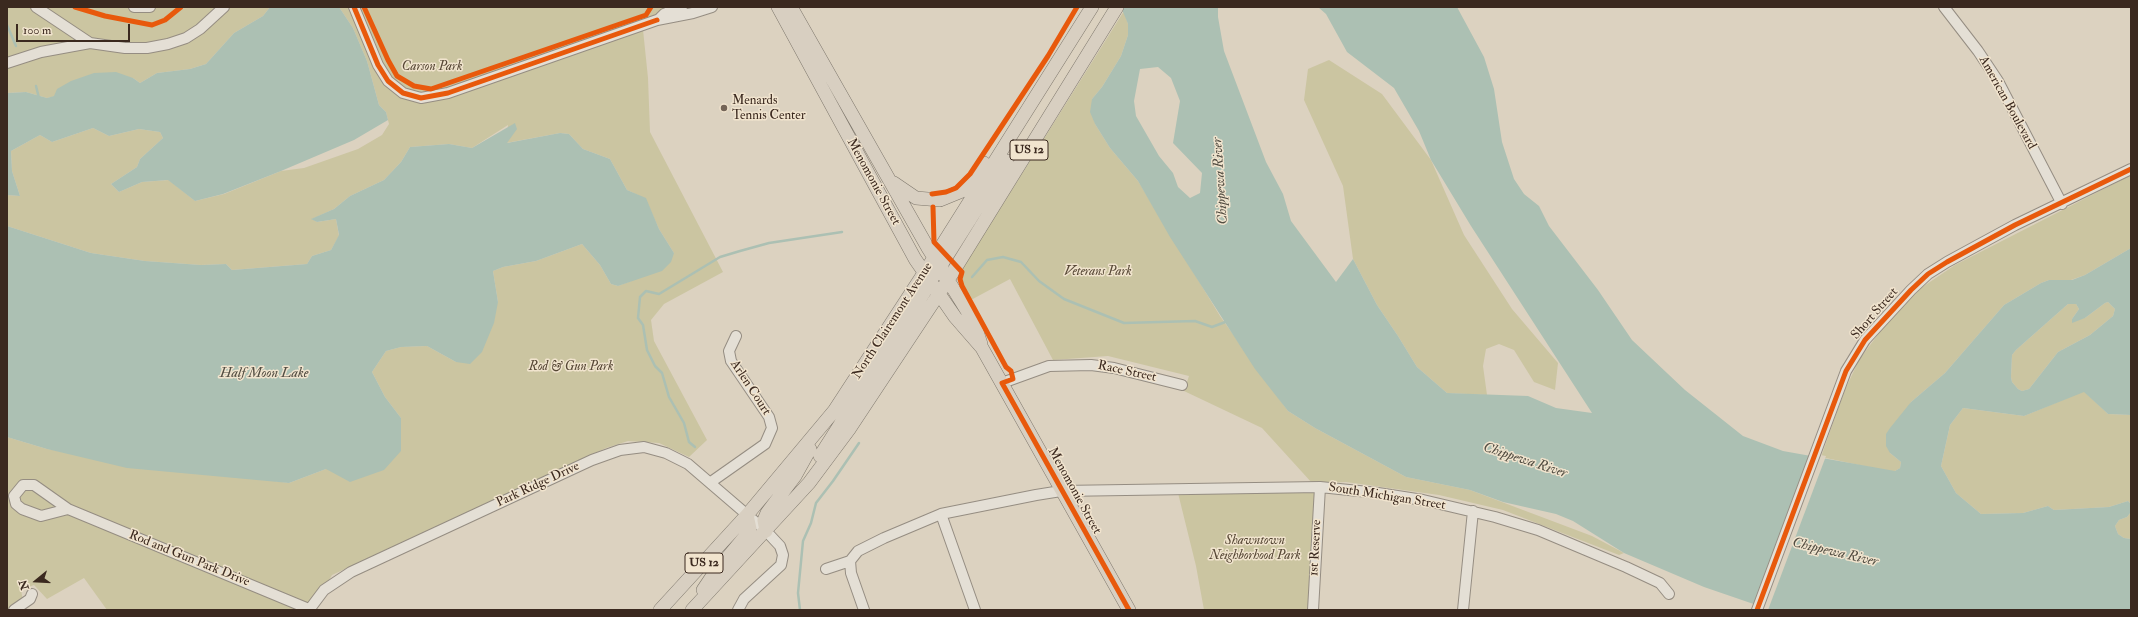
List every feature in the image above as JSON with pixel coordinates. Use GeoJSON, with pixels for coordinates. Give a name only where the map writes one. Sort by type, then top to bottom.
{"type":"FeatureCollection","features":[{"type":"Feature","properties":{"kind":"main road","name":"Menomonie Street"},"geometry":{"type":"LineString","coordinates":[[778,7],[927,276],[955,317],[982,348],[1129,610]]}},
{"type":"Feature","properties":{"kind":"main road","name":"Menomonie Street"},"geometry":{"type":"LineString","coordinates":[[791,7],[937,263],[974,322],[982,348]]}},
{"type":"Feature","properties":{"kind":"main road","name":"North Clairemont Avenue"},"geometry":{"type":"LineString","coordinates":[[937,263],[1092,7]]}},
{"type":"Feature","properties":{"kind":"main road","name":"North Clairemont Avenue"},"geometry":{"type":"LineString","coordinates":[[694,608],[805,488],[850,428],[948,280],[1117,7]]}},
{"type":"Feature","properties":{"kind":"main road"},"geometry":{"type":"LineString","coordinates":[[888,177],[908,194],[925,200],[947,198],[962,191],[978,173],[1034,87],[1068,45]]}},
{"type":"Feature","properties":{"kind":"main road"},"geometry":{"type":"LineString","coordinates":[[805,488],[823,450],[921,297],[927,276],[937,263]]}},
{"type":"Feature","properties":{"kind":"main road"},"geometry":{"type":"LineString","coordinates":[[937,263],[939,294]]}},
{"type":"Feature","properties":{"kind":"main road","name":"North Clairemont Avenue"},"geometry":{"type":"LineString","coordinates":[[660,610],[747,515],[834,411],[927,276]]}},
{"type":"Feature","properties":{"kind":"main road"},"geometry":{"type":"LineString","coordinates":[[766,531],[764,520],[766,513],[795,476],[820,428]]}},
{"type":"Feature","properties":{"kind":"main road"},"geometry":{"type":"LineString","coordinates":[[694,608],[705,586],[748,533],[750,529],[747,515]]}},
{"type":"Feature","properties":{"kind":"street"},"geometry":{"type":"LineString","coordinates":[[36,7],[90,43]]}},
{"type":"Feature","properties":{"kind":"street"},"geometry":{"type":"LineString","coordinates":[[134,7],[150,7]]}},
{"type":"Feature","properties":{"kind":"street"},"geometry":{"type":"LineString","coordinates":[[7,63],[41,52],[90,43],[125,48],[147,48],[168,44],[186,38],[200,29],[224,7]]}},
{"type":"Feature","properties":{"kind":"street"},"geometry":{"type":"LineString","coordinates":[[354,7],[378,65],[388,81],[403,93],[421,98],[448,93],[657,20],[693,13],[712,7]]}},
{"type":"Feature","properties":{"kind":"street"},"geometry":{"type":"LineString","coordinates":[[657,20],[664,14],[682,7]]}},
{"type":"Feature","properties":{"kind":"street","name":"American Boulevard"},"geometry":{"type":"LineString","coordinates":[[1944,7],[1978,51],[1998,81],[2062,204]]}},
{"type":"Feature","properties":{"kind":"street","name":"Short Street"},"geometry":{"type":"LineString","coordinates":[[1757,610],[1846,371],[1865,340],[1911,290],[1928,274],[2015,225],[2062,204],[2131,169]]}},
{"type":"Feature","properties":{"kind":"street","name":"Arlen Court"},"geometry":{"type":"LineString","coordinates":[[711,482],[765,444],[772,428],[769,417],[730,361],[729,351],[736,336]]}},
{"type":"Feature","properties":{"kind":"street","name":"Race Street"},"geometry":{"type":"LineString","coordinates":[[1002,383],[1049,366],[1091,365],[1114,368],[1182,385]]}},
{"type":"Feature","properties":{"kind":"street","name":"Park Ridge Drive"},"geometry":{"type":"LineString","coordinates":[[309,609],[324,590],[351,572],[612,452],[633,448],[656,449],[688,464],[711,482],[766,531],[780,546],[783,555],[781,565],[744,599],[738,610]]}},
{"type":"Feature","properties":{"kind":"street","name":"Rod and Gun Park Drive"},"geometry":{"type":"LineString","coordinates":[[68,509],[40,516],[22,509],[16,504],[14,496],[23,485],[34,485],[68,509],[309,609]]}},
{"type":"Feature","properties":{"kind":"street","name":"South Michigan Street"},"geometry":{"type":"LineString","coordinates":[[850,561],[858,551],[869,545],[941,514],[988,503],[1061,491],[1320,487],[1378,493],[1423,500],[1538,530],[1660,583],[1669,594]]}},
{"type":"Feature","properties":{"kind":"street","name":"1st Reserve"},"geometry":{"type":"LineString","coordinates":[[1313,610],[1320,487]]}},
{"type":"Feature","properties":{"kind":"street"},"geometry":{"type":"LineString","coordinates":[[1463,610],[1473,512]]}},
{"type":"Feature","properties":{"kind":"street"},"geometry":{"type":"LineString","coordinates":[[941,514],[974,610]]}},
{"type":"Feature","properties":{"kind":"street"},"geometry":{"type":"LineString","coordinates":[[826,569],[850,561],[851,573],[864,610]]}},
{"type":"Feature","properties":{"kind":"street"},"geometry":{"type":"LineString","coordinates":[[14,610],[30,599],[32,594]]}},
{"type":"Feature","properties":{"kind":"green space"},"geometry":{"type":"Polygon","coordinates":[[[7,7],[270,7],[263,16],[234,33],[206,64],[190,69],[157,73],[140,83],[133,78],[47,98],[26,92],[7,93],[7,7]]]}},
{"type":"Feature","properties":{"kind":"green space"},"geometry":{"type":"Polygon","coordinates":[[[339,7],[665,7],[666,10],[642,20],[648,78],[650,132],[723,272],[664,304],[651,320],[654,341],[707,440],[689,457],[659,443],[628,441],[606,448],[332,575],[312,610],[107,610],[84,578],[47,599],[34,585],[21,590],[23,601],[7,610],[7,437],[47,449],[289,483],[326,469],[401,418],[385,397],[372,372],[386,351],[401,347],[427,346],[456,362],[498,302],[493,271],[503,267],[536,261],[582,244],[600,265],[611,284],[618,286],[631,281],[674,253],[659,229],[649,207],[640,196],[627,190],[610,159],[583,149],[569,134],[560,133],[506,143],[508,125],[472,148],[449,144],[410,147],[401,162],[384,180],[350,196],[334,209],[312,219],[317,222],[336,219],[339,236],[331,250],[312,256],[307,264],[232,270],[226,264],[201,265],[145,261],[91,253],[7,226],[7,195],[20,196],[12,171],[11,151],[40,135],[52,142],[93,128],[109,136],[139,129],[160,132],[163,138],[140,159],[137,167],[111,184],[119,192],[142,182],[169,180],[195,201],[224,194],[281,171],[304,168],[358,149],[382,135],[389,124],[386,112],[379,105],[367,61],[353,28],[339,7]]]}},
{"type":"Feature","properties":{"kind":"green space","name":"Veterans Park"},"geometry":{"type":"Polygon","coordinates":[[[1124,11],[1128,24],[1128,35],[1121,56],[1102,87],[1092,99],[1095,124],[1110,148],[1138,181],[1220,316],[1288,411],[1315,428],[1406,477],[1470,490],[1592,536],[1624,553],[1619,555],[1503,510],[1439,495],[1346,482],[1312,483],[1262,428],[1184,391],[1189,376],[1108,356],[1053,360],[1010,279],[969,301],[960,283],[961,271],[1124,11]]]}},
{"type":"Feature","properties":{"kind":"green space"},"geometry":{"type":"Polygon","coordinates":[[[1329,60],[1382,94],[1431,160],[1464,235],[1512,309],[1558,363],[1555,390],[1534,382],[1514,350],[1499,344],[1486,349],[1483,366],[1487,395],[1447,393],[1417,367],[1377,305],[1353,259],[1343,186],[1304,100],[1308,69],[1329,60]]]}},
{"type":"Feature","properties":{"kind":"green space"},"geometry":{"type":"Polygon","coordinates":[[[2131,175],[2131,248],[2085,275],[2071,280],[2049,280],[2041,283],[2004,305],[1945,373],[1911,402],[1890,453],[1901,462],[1900,468],[1895,471],[1888,471],[1821,457],[1844,392],[1859,360],[1882,329],[1921,288],[1955,265],[2131,175]]]}},
{"type":"Feature","properties":{"kind":"green space"},"geometry":{"type":"Polygon","coordinates":[[[2108,302],[2115,309],[2113,316],[2090,335],[2058,352],[2029,389],[2022,391],[2018,389],[2012,382],[2011,377],[2012,355],[2016,350],[2068,304],[2076,304],[2079,309],[2072,319],[2085,318],[2108,302]]]}},
{"type":"Feature","properties":{"kind":"green space"},"geometry":{"type":"Polygon","coordinates":[[[2084,391],[2108,414],[2131,415],[2131,504],[2128,501],[2109,507],[2054,510],[2048,506],[2023,513],[1981,514],[1956,493],[1941,466],[1950,425],[1963,408],[2024,416],[2084,391]]]}},
{"type":"Feature","properties":{"kind":"green space","name":"Shawntown Neighborhood Park"},"geometry":{"type":"Polygon","coordinates":[[[1320,487],[1313,610],[1204,610],[1196,566],[1177,489],[1320,487]]]}},
{"type":"Feature","properties":{"kind":"green space"},"geometry":{"type":"Polygon","coordinates":[[[2131,512],[2131,539],[2124,538],[2118,534],[2115,526],[2119,520],[2127,517],[2131,512]]]}},
{"type":"Feature","properties":{"kind":"water"},"geometry":{"type":"Polygon","coordinates":[[[270,7],[339,7],[353,28],[367,61],[379,105],[386,112],[388,120],[354,140],[281,171],[223,194],[195,201],[168,180],[142,182],[119,192],[111,184],[137,167],[140,159],[163,138],[160,132],[139,129],[109,136],[93,128],[52,142],[40,135],[11,151],[12,171],[20,196],[7,195],[7,93],[26,92],[47,98],[54,96],[57,89],[71,81],[94,73],[116,72],[133,78],[140,83],[157,73],[190,69],[206,64],[234,33],[263,16],[270,7]]]}},
{"type":"Feature","properties":{"kind":"water","name":"Chippewa River"},"geometry":{"type":"Polygon","coordinates":[[[1121,7],[1218,7],[1218,17],[1224,51],[1266,162],[1283,194],[1291,221],[1336,282],[1353,259],[1377,305],[1417,367],[1447,393],[1528,396],[1556,408],[1592,413],[1471,226],[1431,160],[1419,131],[1394,88],[1347,52],[1326,14],[1318,7],[1457,7],[1484,57],[1494,89],[1502,142],[1514,179],[1524,194],[1539,206],[1549,226],[1598,290],[1632,340],[1685,390],[1743,436],[1783,451],[1895,471],[1900,468],[1901,462],[1890,453],[1886,446],[1886,434],[1911,402],[1945,373],[2004,305],[2041,283],[2049,280],[2072,280],[2085,275],[2131,248],[2131,415],[2108,414],[2084,392],[2024,416],[1963,408],[1950,425],[1941,466],[1956,493],[1981,514],[2023,513],[2048,506],[2054,510],[2109,507],[2128,501],[2131,504],[2131,512],[2127,517],[2119,520],[2115,526],[2118,534],[2124,538],[2131,539],[2131,610],[1771,610],[1704,587],[1624,553],[1573,521],[1556,514],[1503,502],[1470,490],[1406,477],[1315,428],[1288,411],[1255,369],[1170,237],[1138,181],[1110,148],[1095,124],[1090,112],[1092,99],[1102,87],[1121,56],[1128,35],[1128,24],[1121,7]],[[1158,67],[1140,69],[1134,101],[1136,116],[1159,156],[1173,173],[1178,187],[1190,198],[1200,193],[1202,173],[1173,143],[1180,101],[1171,78],[1158,67]],[[2108,302],[2085,318],[2072,323],[2072,319],[2079,309],[2076,304],[2068,304],[2016,350],[2012,355],[2011,377],[2012,382],[2018,389],[2022,391],[2029,389],[2058,352],[2090,335],[2113,316],[2115,309],[2108,302]]]}},
{"type":"Feature","properties":{"kind":"water","name":"Half Moon Lake"},"geometry":{"type":"Polygon","coordinates":[[[515,123],[517,129],[507,143],[560,133],[569,134],[583,149],[610,159],[627,190],[646,198],[659,229],[674,253],[671,262],[662,271],[618,286],[611,284],[600,265],[582,244],[536,261],[503,267],[493,271],[498,302],[494,323],[482,352],[470,364],[456,362],[427,346],[401,347],[386,351],[372,372],[385,397],[401,418],[401,451],[384,470],[350,482],[326,469],[289,483],[127,468],[47,449],[7,437],[7,226],[91,253],[145,261],[201,265],[226,264],[232,270],[307,264],[312,256],[331,250],[339,235],[336,219],[317,222],[311,219],[334,209],[350,196],[384,180],[401,162],[410,147],[449,144],[472,148],[515,123]]]}},
{"type":"Feature","properties":{"kind":"pier"},"geometry":{"type":"Polygon","coordinates":[[[1810,453],[1826,456],[1768,610],[1765,610],[1753,606],[1810,453]]]}},
{"type":"Feature","properties":{"kind":"waterway"},"geometry":{"type":"LineString","coordinates":[[7,25],[16,46]]}},
{"type":"Feature","properties":{"kind":"waterway"},"geometry":{"type":"LineString","coordinates":[[36,86],[39,98]]}},
{"type":"Feature","properties":{"kind":"waterway"},"geometry":{"type":"LineString","coordinates":[[695,447],[689,442],[684,423],[669,397],[662,373],[655,366],[647,350],[643,325],[638,318],[640,297],[646,291],[659,294],[720,257],[769,243],[842,232]]}},
{"type":"Feature","properties":{"kind":"waterway"},"geometry":{"type":"LineString","coordinates":[[972,277],[987,260],[1003,257],[1021,262],[1039,281],[1064,299],[1124,323],[1195,321],[1212,327],[1228,321]]}},
{"type":"Feature","properties":{"kind":"waterway"},"geometry":{"type":"LineString","coordinates":[[800,610],[798,593],[803,541],[811,523],[816,503],[859,443]]}},
{"type":"Feature","properties":{"kind":"cycle path"},"geometry":{"type":"LineString","coordinates":[[75,7],[105,16],[152,25],[165,20],[181,7]]}},
{"type":"Feature","properties":{"kind":"cycle path"},"geometry":{"type":"LineString","coordinates":[[354,7],[378,65],[388,81],[403,93],[421,98],[448,93],[657,20]]}},
{"type":"Feature","properties":{"kind":"cycle path"},"geometry":{"type":"LineString","coordinates":[[364,7],[388,60],[397,76],[414,86],[431,89],[646,15],[651,7]]}},
{"type":"Feature","properties":{"kind":"cycle path"},"geometry":{"type":"LineString","coordinates":[[932,194],[946,192],[956,188],[970,174],[1048,56],[1077,7]]}},
{"type":"Feature","properties":{"kind":"cycle path"},"geometry":{"type":"LineString","coordinates":[[1757,610],[1846,371],[1865,340],[1911,290],[1928,274],[2015,225],[2131,169]]}},
{"type":"Feature","properties":{"kind":"cycle path"},"geometry":{"type":"LineString","coordinates":[[933,207],[934,242],[962,272],[960,279],[962,286],[1006,367],[1011,371],[1013,379],[1002,383],[1129,610]]}},
{"type":"Feature","properties":{"kind":"place","name":"Menards Tennis Center"},"geometry":{"type":"Point","coordinates":[724,108]}},
{"type":"Feature","properties":{"kind":"park label","name":"Carson Park"},"geometry":{"type":"Point","coordinates":[432,67]}},
{"type":"Feature","properties":{"kind":"park label","name":"Rod & Gun Park"},"geometry":{"type":"Point","coordinates":[571,367]}}]}
